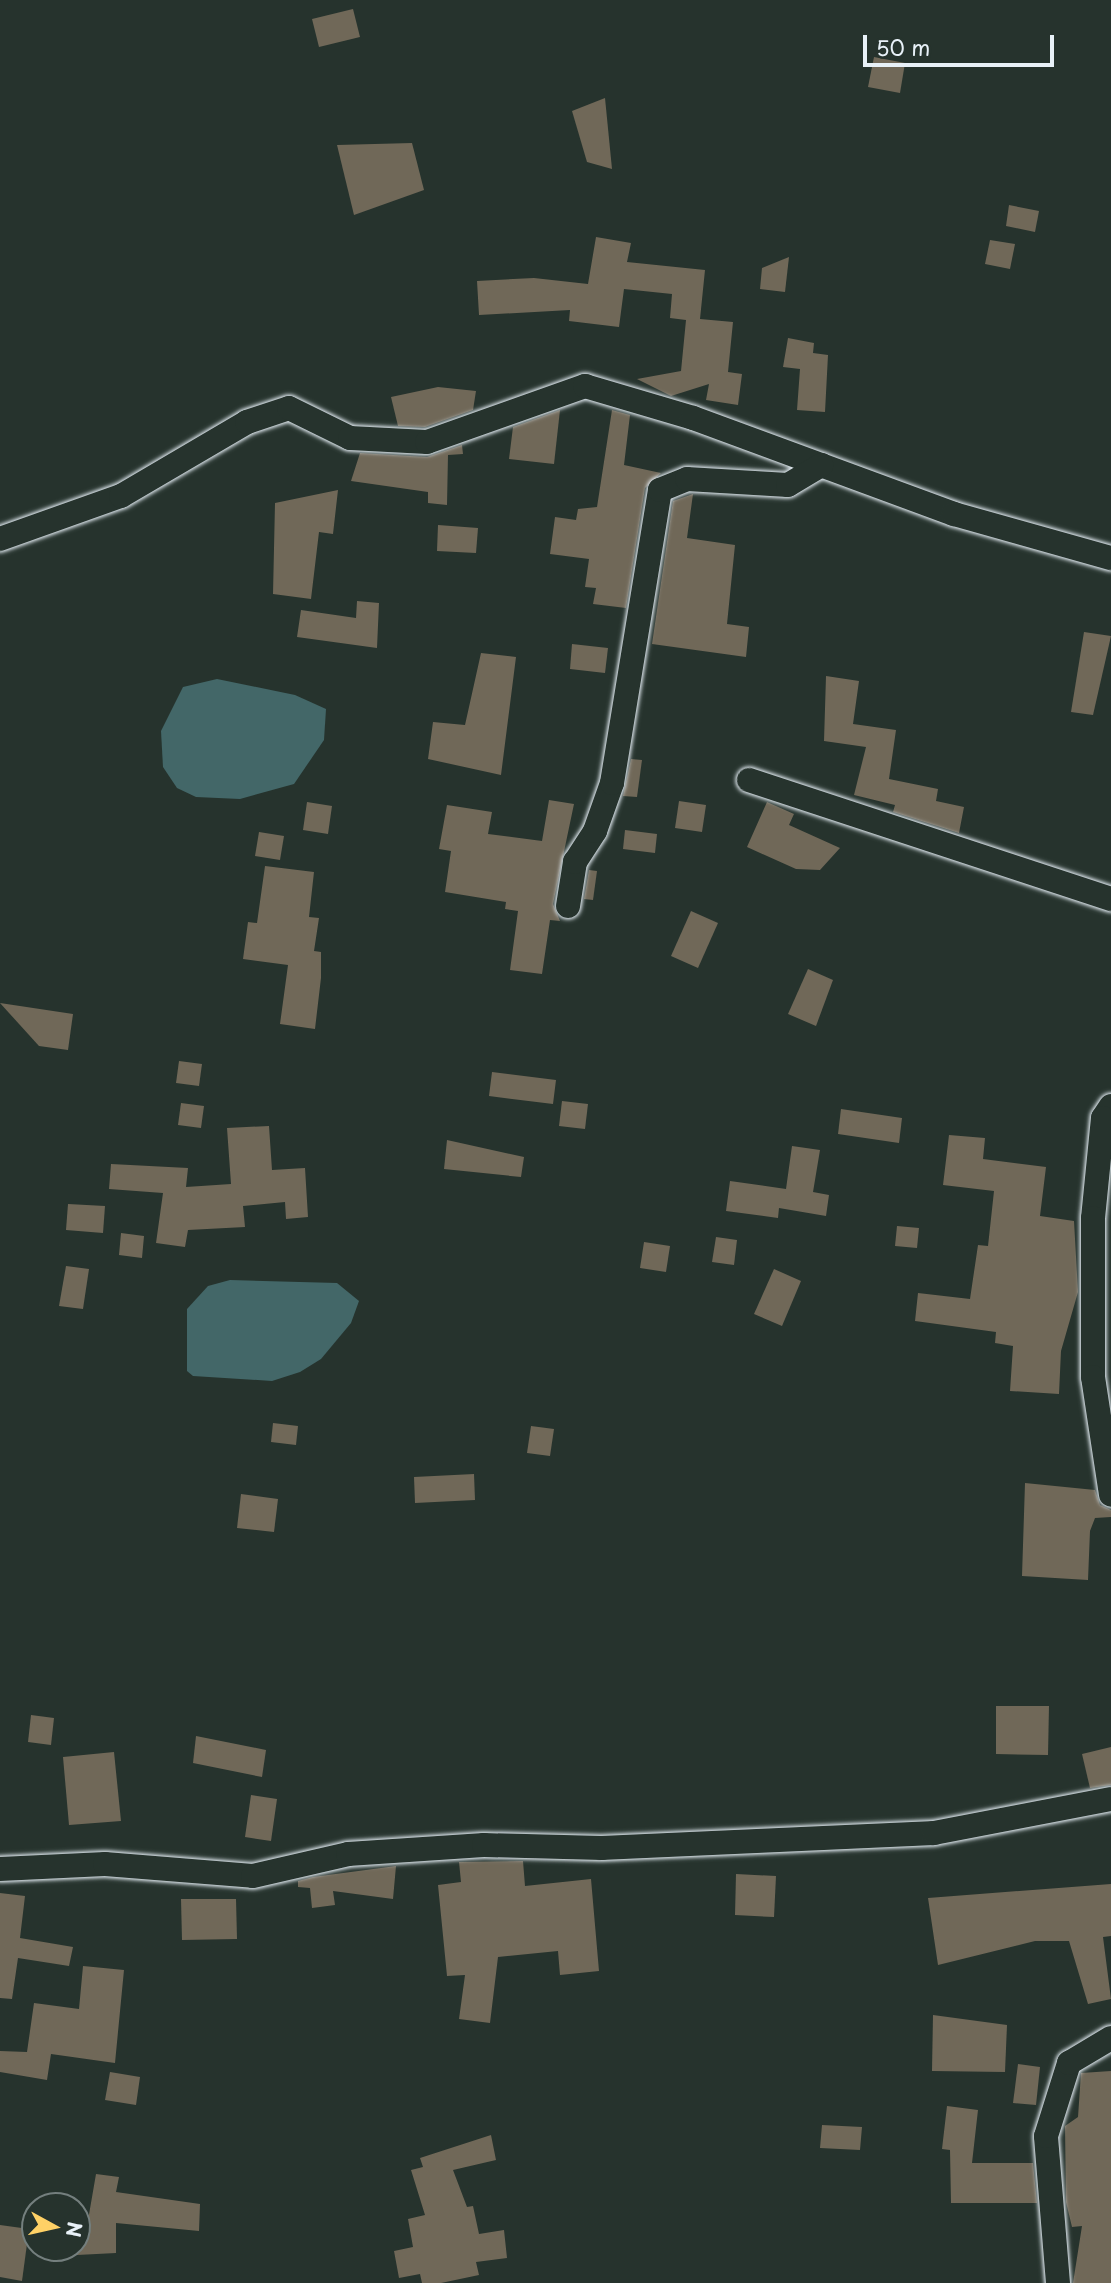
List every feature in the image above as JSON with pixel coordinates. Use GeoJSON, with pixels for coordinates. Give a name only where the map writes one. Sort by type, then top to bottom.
{"type":"FeatureCollection","features":[{"type":"Feature","properties":{"kind":"street"},"geometry":{"type":"LineString","coordinates":[[0,539],[121,496],[247,422],[289,408],[350,438],[427,442],[585,386],[821,465],[954,514],[1111,558]]}},
{"type":"Feature","properties":{"kind":"street"},"geometry":{"type":"LineString","coordinates":[[568,906],[575,862],[596,831],[612,783],[660,490],[687,480],[788,485],[821,465]]}},
{"type":"Feature","properties":{"kind":"street"},"geometry":{"type":"LineString","coordinates":[[749,780],[1111,899]]}},
{"type":"Feature","properties":{"kind":"street"},"geometry":{"type":"LineString","coordinates":[[1111,1106],[1103,1118],[1093,1218],[1093,1377],[1111,1495]]}},
{"type":"Feature","properties":{"kind":"street"},"geometry":{"type":"LineString","coordinates":[[0,1869],[105,1864],[253,1876],[348,1854],[484,1845],[602,1848],[934,1833],[1111,1799]]}},
{"type":"Feature","properties":{"kind":"street"},"geometry":{"type":"LineString","coordinates":[[1058,2283],[1046,2136],[1069,2063],[1111,2038]]}},
{"type":"Feature","properties":{"kind":"water"},"geometry":{"type":"Polygon","coordinates":[[[217,679],[295,695],[326,709],[324,740],[294,784],[240,799],[196,797],[177,788],[163,767],[161,731],[183,687],[217,679]]]}},
{"type":"Feature","properties":{"kind":"water"},"geometry":{"type":"Polygon","coordinates":[[[230,1280],[337,1283],[359,1301],[351,1323],[321,1359],[300,1372],[272,1381],[193,1376],[187,1371],[187,1309],[208,1286],[230,1280]]]}},
{"type":"Feature","properties":{"kind":"building"},"geometry":{"type":"Polygon","coordinates":[[[353,9],[360,37],[319,47],[312,19],[353,9]]]}},
{"type":"Feature","properties":{"kind":"building"},"geometry":{"type":"Polygon","coordinates":[[[874,57],[905,63],[900,93],[868,87],[874,57]]]}},
{"type":"Feature","properties":{"kind":"building"},"geometry":{"type":"Polygon","coordinates":[[[605,98],[612,169],[587,162],[572,111],[605,98]]]}},
{"type":"Feature","properties":{"kind":"building"},"geometry":{"type":"Polygon","coordinates":[[[412,143],[424,190],[354,215],[337,145],[412,143]]]}},
{"type":"Feature","properties":{"kind":"building"},"geometry":{"type":"Polygon","coordinates":[[[1009,205],[1039,211],[1035,232],[1006,226],[1009,205]]]}},
{"type":"Feature","properties":{"kind":"building"},"geometry":{"type":"Polygon","coordinates":[[[596,237],[631,243],[627,262],[705,270],[700,319],[733,322],[728,372],[742,374],[738,405],[706,400],[709,384],[671,396],[637,379],[681,371],[686,320],[670,318],[672,294],[624,289],[619,327],[569,321],[570,310],[479,315],[477,281],[534,278],[588,284],[596,237]]]}},
{"type":"Feature","properties":{"kind":"building"},"geometry":{"type":"Polygon","coordinates":[[[990,240],[1015,244],[1010,269],[985,264],[990,240]]]}},
{"type":"Feature","properties":{"kind":"building"},"geometry":{"type":"Polygon","coordinates":[[[789,257],[785,292],[760,289],[762,268],[789,257]]]}},
{"type":"Feature","properties":{"kind":"building"},"geometry":{"type":"Polygon","coordinates":[[[788,338],[814,343],[813,353],[828,355],[825,412],[797,410],[800,369],[783,367],[788,338]]]}},
{"type":"Feature","properties":{"kind":"building"},"geometry":{"type":"Polygon","coordinates":[[[438,387],[476,391],[473,410],[425,427],[398,426],[391,397],[438,387]]]}},
{"type":"Feature","properties":{"kind":"building"},"geometry":{"type":"Polygon","coordinates":[[[560,410],[554,464],[509,459],[513,427],[560,410]]]}},
{"type":"Feature","properties":{"kind":"building"},"geometry":{"type":"Polygon","coordinates":[[[612,410],[630,415],[624,465],[661,473],[645,488],[626,608],[593,604],[596,588],[585,587],[589,559],[550,554],[555,517],[576,520],[578,509],[597,507],[612,410]]]}},
{"type":"Feature","properties":{"kind":"building"},"geometry":{"type":"Polygon","coordinates":[[[462,445],[463,454],[448,455],[447,505],[428,503],[428,492],[351,481],[360,453],[427,457],[462,445]]]}},
{"type":"Feature","properties":{"kind":"building"},"geometry":{"type":"Polygon","coordinates":[[[338,490],[333,534],[319,532],[311,599],[273,594],[275,503],[338,490]]]}},
{"type":"Feature","properties":{"kind":"building"},"geometry":{"type":"Polygon","coordinates":[[[693,494],[687,538],[735,545],[727,624],[749,627],[746,657],[652,644],[673,501],[693,494]]]}},
{"type":"Feature","properties":{"kind":"building"},"geometry":{"type":"Polygon","coordinates":[[[438,525],[478,528],[476,553],[437,551],[438,525]]]}},
{"type":"Feature","properties":{"kind":"building"},"geometry":{"type":"Polygon","coordinates":[[[357,601],[379,603],[377,648],[297,637],[301,610],[356,618],[357,601]]]}},
{"type":"Feature","properties":{"kind":"building"},"geometry":{"type":"Polygon","coordinates":[[[1084,632],[1111,636],[1093,715],[1071,712],[1084,632]]]}},
{"type":"Feature","properties":{"kind":"building"},"geometry":{"type":"Polygon","coordinates":[[[572,644],[608,648],[605,673],[570,669],[572,644]]]}},
{"type":"Feature","properties":{"kind":"building"},"geometry":{"type":"Polygon","coordinates":[[[481,653],[516,657],[501,775],[428,759],[433,722],[465,725],[481,653]]]}},
{"type":"Feature","properties":{"kind":"building"},"geometry":{"type":"Polygon","coordinates":[[[826,676],[859,681],[853,724],[896,730],[889,779],[938,789],[936,801],[964,807],[959,833],[893,812],[895,805],[854,795],[866,747],[824,741],[826,676]]]}},
{"type":"Feature","properties":{"kind":"building"},"geometry":{"type":"Polygon","coordinates":[[[631,759],[642,760],[637,797],[623,796],[631,759]]]}},
{"type":"Feature","properties":{"kind":"building"},"geometry":{"type":"Polygon","coordinates":[[[549,800],[574,804],[553,904],[560,921],[550,920],[542,974],[510,970],[518,911],[505,909],[506,902],[445,892],[451,851],[439,849],[447,805],[492,812],[488,834],[542,841],[549,800]]]}},
{"type":"Feature","properties":{"kind":"building"},"geometry":{"type":"Polygon","coordinates":[[[679,801],[706,805],[702,832],[675,828],[679,801]]]}},
{"type":"Feature","properties":{"kind":"building"},"geometry":{"type":"Polygon","coordinates":[[[307,802],[332,806],[328,834],[303,830],[307,802]]]}},
{"type":"Feature","properties":{"kind":"building"},"geometry":{"type":"Polygon","coordinates":[[[767,802],[794,814],[789,825],[840,848],[820,870],[796,869],[747,847],[767,802]]]}},
{"type":"Feature","properties":{"kind":"building"},"geometry":{"type":"Polygon","coordinates":[[[625,830],[657,834],[655,853],[623,849],[625,830]]]}},
{"type":"Feature","properties":{"kind":"building"},"geometry":{"type":"Polygon","coordinates":[[[259,832],[284,836],[280,860],[255,856],[259,832]]]}},
{"type":"Feature","properties":{"kind":"building"},"geometry":{"type":"Polygon","coordinates":[[[265,866],[314,872],[309,917],[319,918],[314,951],[321,952],[315,1029],[280,1024],[288,965],[243,959],[248,922],[257,923],[265,866]]]}},
{"type":"Feature","properties":{"kind":"building"},"geometry":{"type":"Polygon","coordinates":[[[589,870],[597,871],[593,900],[584,899],[589,870]]]}},
{"type":"Feature","properties":{"kind":"building"},"geometry":{"type":"Polygon","coordinates":[[[691,911],[718,923],[698,968],[671,956],[691,911]]]}},
{"type":"Feature","properties":{"kind":"building"},"geometry":{"type":"Polygon","coordinates":[[[808,969],[833,980],[816,1026],[788,1014],[808,969]]]}},
{"type":"Feature","properties":{"kind":"building"},"geometry":{"type":"Polygon","coordinates":[[[0,1003],[73,1014],[68,1050],[39,1046],[0,1003]]]}},
{"type":"Feature","properties":{"kind":"building"},"geometry":{"type":"Polygon","coordinates":[[[179,1061],[202,1064],[199,1086],[176,1083],[179,1061]]]}},
{"type":"Feature","properties":{"kind":"building"},"geometry":{"type":"Polygon","coordinates":[[[492,1072],[556,1080],[553,1104],[489,1096],[492,1072]]]}},
{"type":"Feature","properties":{"kind":"building"},"geometry":{"type":"Polygon","coordinates":[[[562,1101],[588,1104],[585,1129],[559,1126],[562,1101]]]}},
{"type":"Feature","properties":{"kind":"building"},"geometry":{"type":"Polygon","coordinates":[[[181,1103],[204,1106],[201,1128],[178,1125],[181,1103]]]}},
{"type":"Feature","properties":{"kind":"building"},"geometry":{"type":"Polygon","coordinates":[[[841,1109],[902,1118],[899,1143],[838,1134],[841,1109]]]}},
{"type":"Feature","properties":{"kind":"building"},"geometry":{"type":"Polygon","coordinates":[[[269,1126],[272,1170],[305,1168],[308,1217],[286,1219],[285,1202],[243,1206],[245,1227],[188,1230],[185,1247],[156,1243],[163,1193],[109,1189],[111,1164],[188,1168],[186,1187],[231,1184],[227,1128],[269,1126]]]}},
{"type":"Feature","properties":{"kind":"building"},"geometry":{"type":"Polygon","coordinates":[[[949,1135],[985,1138],[983,1159],[1046,1167],[1040,1216],[1074,1221],[1078,1292],[1061,1351],[1059,1394],[1010,1391],[1013,1346],[995,1343],[996,1332],[915,1321],[918,1293],[970,1299],[978,1245],[988,1246],[994,1191],[943,1185],[949,1135]]]}},
{"type":"Feature","properties":{"kind":"building"},"geometry":{"type":"Polygon","coordinates":[[[447,1140],[524,1157],[521,1177],[444,1169],[447,1140]]]}},
{"type":"Feature","properties":{"kind":"building"},"geometry":{"type":"Polygon","coordinates":[[[792,1146],[820,1150],[813,1192],[829,1195],[826,1216],[779,1208],[778,1218],[726,1211],[730,1181],[786,1189],[792,1146]]]}},
{"type":"Feature","properties":{"kind":"building"},"geometry":{"type":"Polygon","coordinates":[[[68,1204],[105,1206],[103,1233],[66,1230],[68,1204]]]}},
{"type":"Feature","properties":{"kind":"building"},"geometry":{"type":"Polygon","coordinates":[[[897,1226],[919,1228],[917,1248],[895,1246],[897,1226]]]}},
{"type":"Feature","properties":{"kind":"building"},"geometry":{"type":"Polygon","coordinates":[[[121,1233],[144,1236],[142,1258],[119,1255],[121,1233]]]}},
{"type":"Feature","properties":{"kind":"building"},"geometry":{"type":"Polygon","coordinates":[[[716,1237],[737,1240],[734,1265],[712,1262],[716,1237]]]}},
{"type":"Feature","properties":{"kind":"building"},"geometry":{"type":"Polygon","coordinates":[[[644,1242],[670,1246],[666,1272],[640,1268],[644,1242]]]}},
{"type":"Feature","properties":{"kind":"building"},"geometry":{"type":"Polygon","coordinates":[[[66,1266],[89,1269],[83,1309],[59,1306],[66,1266]]]}},
{"type":"Feature","properties":{"kind":"building"},"geometry":{"type":"Polygon","coordinates":[[[774,1269],[801,1281],[782,1326],[754,1314],[774,1269]]]}},
{"type":"Feature","properties":{"kind":"building"},"geometry":{"type":"Polygon","coordinates":[[[273,1423],[298,1426],[296,1445],[271,1442],[273,1423]]]}},
{"type":"Feature","properties":{"kind":"building"},"geometry":{"type":"Polygon","coordinates":[[[531,1426],[554,1429],[550,1456],[527,1453],[531,1426]]]}},
{"type":"Feature","properties":{"kind":"building"},"geometry":{"type":"Polygon","coordinates":[[[474,1474],[475,1500],[415,1503],[414,1477],[474,1474]]]}},
{"type":"Feature","properties":{"kind":"building"},"geometry":{"type":"Polygon","coordinates":[[[1025,1483],[1095,1490],[1100,1505],[1111,1510],[1111,1517],[1095,1518],[1090,1531],[1088,1580],[1022,1576],[1025,1483]]]}},
{"type":"Feature","properties":{"kind":"building"},"geometry":{"type":"Polygon","coordinates":[[[241,1494],[278,1499],[274,1532],[237,1528],[241,1494]]]}},
{"type":"Feature","properties":{"kind":"building"},"geometry":{"type":"Polygon","coordinates":[[[996,1706],[1049,1706],[1048,1755],[996,1754],[996,1706]]]}},
{"type":"Feature","properties":{"kind":"building"},"geometry":{"type":"Polygon","coordinates":[[[31,1715],[54,1718],[51,1745],[28,1742],[31,1715]]]}},
{"type":"Feature","properties":{"kind":"building"},"geometry":{"type":"Polygon","coordinates":[[[196,1736],[266,1750],[262,1777],[193,1763],[196,1736]]]}},
{"type":"Feature","properties":{"kind":"building"},"geometry":{"type":"Polygon","coordinates":[[[1111,1747],[1111,1785],[1090,1788],[1082,1754],[1111,1747]]]}},
{"type":"Feature","properties":{"kind":"building"},"geometry":{"type":"Polygon","coordinates":[[[114,1752],[121,1821],[69,1825],[63,1757],[114,1752]]]}},
{"type":"Feature","properties":{"kind":"building"},"geometry":{"type":"Polygon","coordinates":[[[251,1795],[277,1799],[271,1841],[245,1837],[251,1795]]]}},
{"type":"Feature","properties":{"kind":"building"},"geometry":{"type":"Polygon","coordinates":[[[523,1861],[525,1886],[591,1879],[599,1971],[560,1975],[558,1951],[498,1957],[490,2023],[459,2019],[465,1975],[447,1976],[438,1885],[461,1882],[459,1862],[523,1861]]]}},
{"type":"Feature","properties":{"kind":"building"},"geometry":{"type":"Polygon","coordinates":[[[396,1866],[393,1899],[333,1891],[335,1905],[312,1908],[310,1888],[298,1887],[298,1881],[313,1877],[396,1866]]]}},
{"type":"Feature","properties":{"kind":"building"},"geometry":{"type":"Polygon","coordinates":[[[736,1874],[776,1876],[774,1917],[735,1915],[736,1874]]]}},
{"type":"Feature","properties":{"kind":"building"},"geometry":{"type":"Polygon","coordinates":[[[1111,1884],[1111,1936],[1103,1937],[1111,1999],[1088,2004],[1069,1941],[1035,1941],[938,1965],[928,1898],[1111,1884]]]}},
{"type":"Feature","properties":{"kind":"building"},"geometry":{"type":"Polygon","coordinates":[[[0,1893],[25,1896],[20,1938],[73,1947],[69,1966],[18,1958],[12,1999],[0,1998],[0,1893]]]}},
{"type":"Feature","properties":{"kind":"building"},"geometry":{"type":"Polygon","coordinates":[[[181,1899],[236,1899],[237,1939],[182,1940],[181,1899]]]}},
{"type":"Feature","properties":{"kind":"building"},"geometry":{"type":"Polygon","coordinates":[[[83,1966],[124,1970],[115,2063],[51,2054],[47,2080],[0,2072],[0,2051],[27,2052],[34,2003],[79,2009],[83,1966]]]}},
{"type":"Feature","properties":{"kind":"building"},"geometry":{"type":"Polygon","coordinates":[[[933,2015],[1007,2025],[1005,2072],[932,2071],[933,2015]]]}},
{"type":"Feature","properties":{"kind":"building"},"geometry":{"type":"Polygon","coordinates":[[[1018,2064],[1040,2067],[1036,2105],[1013,2103],[1018,2064]]]}},
{"type":"Feature","properties":{"kind":"building"},"geometry":{"type":"Polygon","coordinates":[[[1111,2071],[1111,2283],[1073,2283],[1082,2226],[1072,2227],[1066,2202],[1065,2126],[1078,2117],[1081,2073],[1111,2071]]]}},
{"type":"Feature","properties":{"kind":"building"},"geometry":{"type":"Polygon","coordinates":[[[110,2072],[140,2077],[136,2105],[105,2100],[110,2072]]]}},
{"type":"Feature","properties":{"kind":"building"},"geometry":{"type":"Polygon","coordinates":[[[947,2106],[978,2110],[972,2163],[1033,2163],[1037,2203],[951,2203],[950,2150],[942,2149],[947,2106]]]}},
{"type":"Feature","properties":{"kind":"building"},"geometry":{"type":"Polygon","coordinates":[[[822,2125],[862,2127],[860,2150],[820,2148],[822,2125]]]}},
{"type":"Feature","properties":{"kind":"building"},"geometry":{"type":"Polygon","coordinates":[[[491,2135],[496,2160],[453,2170],[467,2207],[473,2206],[479,2234],[504,2230],[507,2258],[476,2262],[479,2275],[441,2283],[422,2283],[420,2274],[399,2278],[394,2251],[413,2247],[408,2219],[425,2215],[411,2170],[423,2167],[420,2158],[491,2135]]]}},
{"type":"Feature","properties":{"kind":"building"},"geometry":{"type":"Polygon","coordinates":[[[96,2174],[119,2177],[116,2192],[200,2204],[199,2231],[116,2223],[116,2253],[91,2254],[91,2203],[96,2174]]]}},
{"type":"Feature","properties":{"kind":"building"},"geometry":{"type":"Polygon","coordinates":[[[0,2225],[21,2228],[21,2262],[25,2262],[22,2281],[0,2277],[0,2225]]]}}]}
